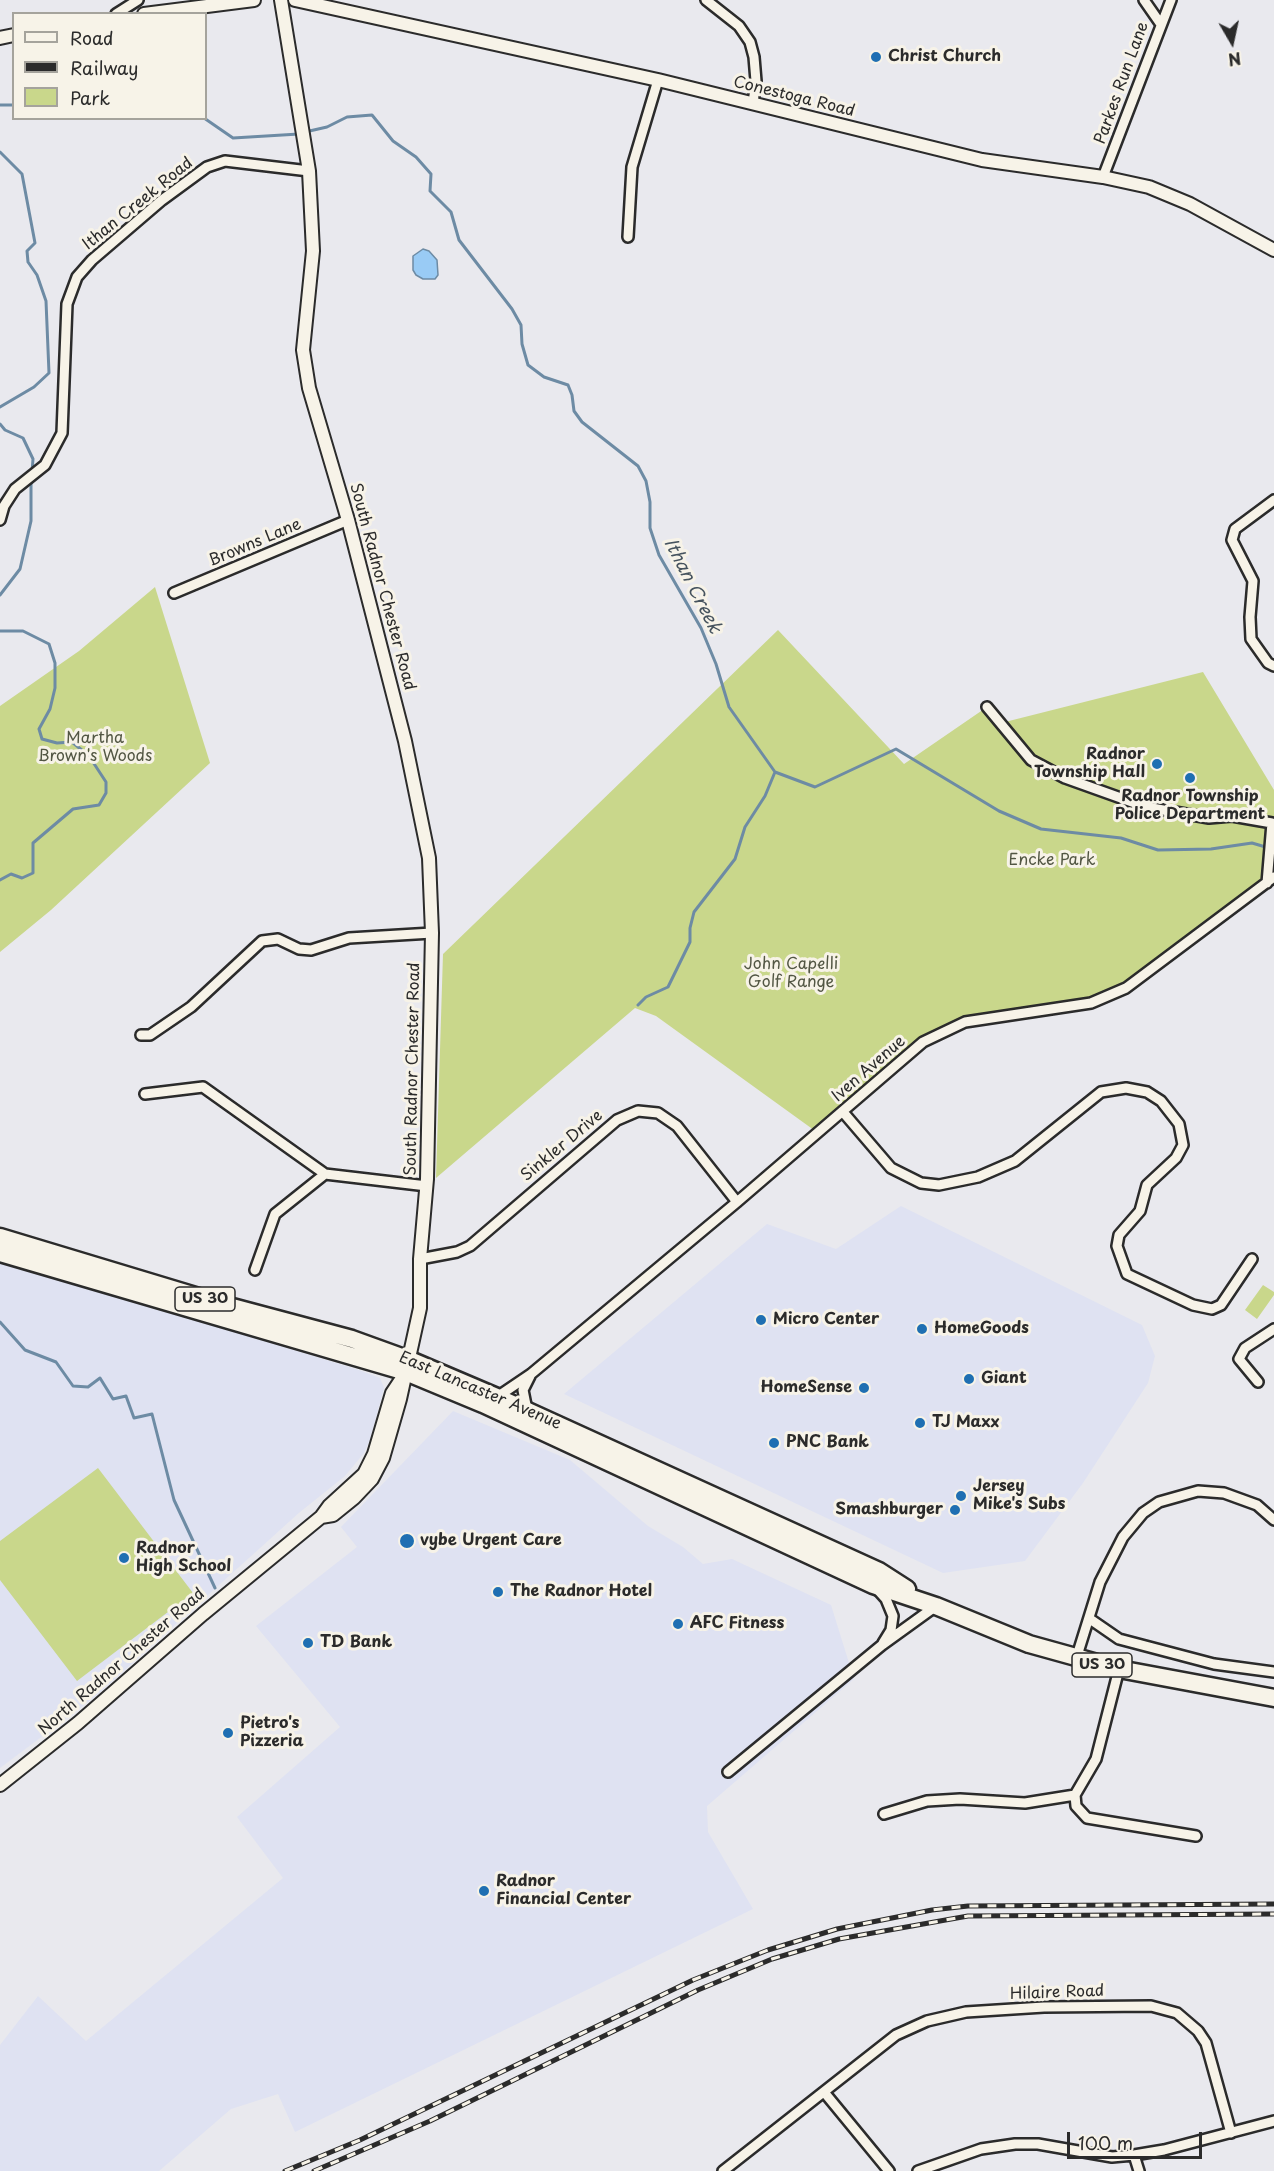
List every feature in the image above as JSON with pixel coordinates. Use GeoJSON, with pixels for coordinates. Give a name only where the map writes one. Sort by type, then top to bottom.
{"type":"FeatureCollection","features":[{"type":"Feature","properties":{"kind":"highway","name":"East Lancaster Avenue"},"geometry":{"type":"LineString","coordinates":[[0,1238],[232,1307],[352,1339],[491,1408],[873,1585],[936,1606],[1011,1637],[1076,1659],[1119,1669],[1274,1698]]}},
{"type":"Feature","properties":{"kind":"highway","name":"East Lancaster Avenue"},"geometry":{"type":"LineString","coordinates":[[0,1253],[408,1366],[496,1396],[879,1571],[936,1606]]}},
{"type":"Feature","properties":{"kind":"main road"},"geometry":{"type":"LineString","coordinates":[[160,12],[254,0]]}},
{"type":"Feature","properties":{"kind":"main road","name":"South Radnor Chester Road"},"geometry":{"type":"LineString","coordinates":[[281,0],[309,171],[313,251],[303,350],[309,388],[348,520],[415,790],[429,858],[432,933],[427,1186]]}},
{"type":"Feature","properties":{"kind":"main road","name":"Conestoga Road"},"geometry":{"type":"LineString","coordinates":[[295,0],[658,80],[982,160],[1103,177],[1149,187],[1190,204],[1274,250]]}},
{"type":"Feature","properties":{"kind":"main road","name":"North Radnor Chester Road"},"geometry":{"type":"LineString","coordinates":[[0,1785],[78,1724],[203,1614],[321,1517],[364,1474],[374,1454],[392,1393],[408,1366],[420,1308],[420,1259],[427,1186]]}},
{"type":"Feature","properties":{"kind":"street"},"geometry":{"type":"LineString","coordinates":[[119,12],[138,0]]}},
{"type":"Feature","properties":{"kind":"street"},"geometry":{"type":"LineString","coordinates":[[706,0],[739,26],[750,42],[756,81],[753,103]]}},
{"type":"Feature","properties":{"kind":"street"},"geometry":{"type":"LineString","coordinates":[[1144,0],[1160,23]]}},
{"type":"Feature","properties":{"kind":"street","name":"Parkes Run Lane"},"geometry":{"type":"LineString","coordinates":[[1103,177],[1160,23],[1171,0]]}},
{"type":"Feature","properties":{"kind":"street"},"geometry":{"type":"LineString","coordinates":[[628,237],[632,167],[658,80]]}},
{"type":"Feature","properties":{"kind":"street","name":"Ithan Creek Road"},"geometry":{"type":"LineString","coordinates":[[0,520],[4,506],[15,489],[45,465],[62,433],[67,304],[77,277],[92,260],[162,200],[207,168],[225,161],[309,171]]}},
{"type":"Feature","properties":{"kind":"street"},"geometry":{"type":"LineString","coordinates":[[1274,500],[1235,529],[1232,540],[1253,580],[1251,639],[1268,663],[1274,666]]}},
{"type":"Feature","properties":{"kind":"street","name":"Browns Lane"},"geometry":{"type":"LineString","coordinates":[[174,593],[348,520]]}},
{"type":"Feature","properties":{"kind":"street"},"geometry":{"type":"LineString","coordinates":[[987,707],[1031,760],[1065,778],[1146,807],[1209,818],[1232,816],[1272,823],[1270,880]]}},
{"type":"Feature","properties":{"kind":"street","name":"Iven Avenue"},"geometry":{"type":"LineString","coordinates":[[496,1396],[531,1374],[738,1202],[923,1042],[965,1022],[1091,1003],[1126,988],[1270,880]]}},
{"type":"Feature","properties":{"kind":"street"},"geometry":{"type":"LineString","coordinates":[[141,1035],[150,1035],[191,1007],[262,941],[278,939],[299,949],[311,950],[349,938],[432,933]]}},
{"type":"Feature","properties":{"kind":"street"},"geometry":{"type":"LineString","coordinates":[[145,1094],[203,1087],[325,1174],[427,1186]]}},
{"type":"Feature","properties":{"kind":"street"},"geometry":{"type":"LineString","coordinates":[[843,1112],[891,1168],[921,1183],[939,1185],[978,1177],[1016,1161],[1101,1092],[1117,1088],[1147,1092],[1161,1101],[1179,1124],[1183,1144],[1176,1158],[1147,1185],[1140,1211],[1119,1235],[1117,1246],[1127,1274],[1193,1305],[1212,1309],[1221,1305],[1252,1259]]}},
{"type":"Feature","properties":{"kind":"street","name":"Sinkler Drive"},"geometry":{"type":"LineString","coordinates":[[420,1259],[458,1252],[470,1246],[617,1120],[638,1111],[658,1113],[677,1126],[738,1202]]}},
{"type":"Feature","properties":{"kind":"street"},"geometry":{"type":"LineString","coordinates":[[255,1270],[275,1214],[325,1174]]}},
{"type":"Feature","properties":{"kind":"street"},"geometry":{"type":"LineString","coordinates":[[1258,1382],[1239,1359],[1245,1348],[1274,1329]]}},
{"type":"Feature","properties":{"kind":"street"},"geometry":{"type":"LineString","coordinates":[[527,1410],[523,1390],[531,1374]]}},
{"type":"Feature","properties":{"kind":"street"},"geometry":{"type":"LineString","coordinates":[[1076,1659],[1100,1582],[1123,1538],[1143,1513],[1159,1502],[1198,1491],[1224,1493],[1257,1505],[1274,1520]]}},
{"type":"Feature","properties":{"kind":"street"},"geometry":{"type":"LineString","coordinates":[[873,1585],[886,1599],[893,1616],[891,1629],[882,1645]]}},
{"type":"Feature","properties":{"kind":"street"},"geometry":{"type":"LineString","coordinates":[[728,1772],[882,1645],[936,1606]]}},
{"type":"Feature","properties":{"kind":"street"},"geometry":{"type":"LineString","coordinates":[[1090,1619],[1119,1639],[1214,1665],[1274,1672]]}},
{"type":"Feature","properties":{"kind":"street"},"geometry":{"type":"LineString","coordinates":[[1119,1669],[1096,1759],[1075,1795],[1076,1806],[1087,1818],[1196,1836]]}},
{"type":"Feature","properties":{"kind":"street"},"geometry":{"type":"LineString","coordinates":[[884,1814],[927,1801],[960,1799],[1025,1803],[1075,1795]]}},
{"type":"Feature","properties":{"kind":"street","name":"Hilaire Road"},"geometry":{"type":"LineString","coordinates":[[723,2171],[896,2036],[927,2021],[966,2012],[1044,2007],[1151,2006],[1177,2013],[1198,2031],[1206,2043],[1231,2133]]}},
{"type":"Feature","properties":{"kind":"street"},"geometry":{"type":"LineString","coordinates":[[824,2091],[889,2171]]}},
{"type":"Feature","properties":{"kind":"street"},"geometry":{"type":"LineString","coordinates":[[918,2171],[981,2149],[1015,2144],[1038,2144],[1112,2157],[1134,2155],[1274,2121]]}},
{"type":"Feature","properties":{"kind":"street"},"geometry":{"type":"LineString","coordinates":[[1134,2155],[1139,2171]]}},
{"type":"Feature","properties":{"kind":"shaded area"},"geometry":{"type":"Polygon","coordinates":[[[901,1206],[1142,1325],[1155,1356],[1148,1383],[1083,1483],[1025,1561],[943,1573],[564,1394],[767,1224],[836,1249],[901,1206]]]}},
{"type":"Feature","properties":{"kind":"shaded area","name":"Radnor High School"},"geometry":{"type":"Polygon","coordinates":[[[0,1260],[359,1370],[380,1378],[384,1388],[370,1440],[364,1453],[345,1476],[300,1512],[96,1696],[0,1768],[0,1260]]]}},
{"type":"Feature","properties":{"kind":"shaded area"},"geometry":{"type":"Polygon","coordinates":[[[453,1411],[570,1460],[648,1526],[683,1547],[703,1564],[732,1559],[831,1605],[854,1679],[707,1806],[708,1832],[753,1909],[295,2132],[278,2094],[231,2109],[159,2171],[0,2171],[0,2045],[38,1996],[86,2041],[283,1878],[237,1817],[340,1727],[256,1626],[357,1547],[341,1527],[453,1411]]]}},
{"type":"Feature","properties":{"kind":"green space","name":"Martha Brown's Woods"},"geometry":{"type":"Polygon","coordinates":[[[155,587],[210,763],[51,910],[0,952],[0,706],[79,651],[155,587]]]}},
{"type":"Feature","properties":{"kind":"green space","name":"Encke Park"},"geometry":{"type":"Polygon","coordinates":[[[778,630],[904,764],[987,707],[1001,723],[1203,672],[1274,790],[1274,877],[1126,988],[1091,1003],[965,1022],[923,1042],[818,1133],[656,1016],[635,1008],[436,1178],[443,954],[778,630]]]}},
{"type":"Feature","properties":{"kind":"green space"},"geometry":{"type":"Polygon","coordinates":[[[1263,1285],[1274,1292],[1274,1295],[1257,1319],[1245,1310],[1263,1285]]]}},
{"type":"Feature","properties":{"kind":"green space"},"geometry":{"type":"Polygon","coordinates":[[[98,1468],[193,1593],[77,1681],[0,1580],[0,1541],[98,1468]]]}},
{"type":"Feature","properties":{"kind":"water"},"geometry":{"type":"Polygon","coordinates":[[[423,249],[429,251],[437,260],[438,275],[435,279],[423,279],[413,270],[413,256],[423,249]]]}},
{"type":"Feature","properties":{"kind":"waterway","name":"Ithan Creek"},"geometry":{"type":"LineString","coordinates":[[0,105],[12,105]]}},
{"type":"Feature","properties":{"kind":"waterway","name":"Ithan Creek"},"geometry":{"type":"LineString","coordinates":[[305,132],[327,127],[347,117],[372,115],[393,141],[416,157],[431,174],[430,191],[451,212],[459,240],[512,309],[521,325],[522,344],[528,365],[544,377],[568,385],[574,411],[582,422],[638,466],[646,481],[650,502],[650,528],[659,555],[701,628],[716,664],[729,707],[775,772],[815,787],[896,749],[999,811],[1041,829],[1121,838],[1158,850],[1211,849],[1252,843],[1269,848]]}},
{"type":"Feature","properties":{"kind":"waterway","name":"Ithan Creek"},"geometry":{"type":"LineString","coordinates":[[207,120],[233,138],[299,134]]}},
{"type":"Feature","properties":{"kind":"waterway"},"geometry":{"type":"LineString","coordinates":[[0,152],[22,174],[35,243],[27,251],[28,262],[37,275],[46,301],[49,373],[34,387],[0,407]]}},
{"type":"Feature","properties":{"kind":"waterway"},"geometry":{"type":"LineString","coordinates":[[0,424],[5,430],[23,438],[33,459],[32,472]]}},
{"type":"Feature","properties":{"kind":"waterway"},"geometry":{"type":"LineString","coordinates":[[0,595],[20,569],[31,521],[31,479]]}},
{"type":"Feature","properties":{"kind":"waterway"},"geometry":{"type":"LineString","coordinates":[[0,631],[23,631],[49,644],[55,663],[55,688],[50,709],[39,729],[42,739],[57,743],[72,742],[89,756],[106,782],[106,793],[99,805],[73,809],[33,843],[33,873],[22,878],[11,874],[0,880]]}},
{"type":"Feature","properties":{"kind":"waterway"},"geometry":{"type":"LineString","coordinates":[[638,1005],[646,997],[668,987],[690,942],[690,928],[694,912],[735,859],[745,827],[765,796],[775,772]]}},
{"type":"Feature","properties":{"kind":"waterway"},"geometry":{"type":"LineString","coordinates":[[0,1322],[25,1350],[56,1362],[73,1386],[88,1387],[100,1378],[113,1399],[126,1396],[134,1418],[152,1414],[174,1500],[215,1588]]}},
{"type":"Feature","properties":{"kind":"railway"},"geometry":{"type":"LineString","coordinates":[[285,2171],[360,2140],[693,1980],[768,1950],[837,1929],[932,1910],[968,1906],[1274,1904]]}},
{"type":"Feature","properties":{"kind":"railway"},"geometry":{"type":"LineString","coordinates":[[314,2171],[430,2121],[698,1990],[772,1959],[839,1939],[968,1916],[1274,1914]]}},
{"type":"Feature","properties":{"kind":"place","name":"Christ Church"},"geometry":{"type":"Point","coordinates":[876,57]}},
{"type":"Feature","properties":{"kind":"place","name":"Radnor Township Hall"},"geometry":{"type":"Point","coordinates":[1157,764]}},
{"type":"Feature","properties":{"kind":"place","name":"Radnor Township Police Department"},"geometry":{"type":"Point","coordinates":[1190,778]}},
{"type":"Feature","properties":{"kind":"place","name":"Micro Center"},"geometry":{"type":"Point","coordinates":[761,1320]}},
{"type":"Feature","properties":{"kind":"place","name":"HomeGoods"},"geometry":{"type":"Point","coordinates":[922,1329]}},
{"type":"Feature","properties":{"kind":"place","name":"Giant"},"geometry":{"type":"Point","coordinates":[969,1379]}},
{"type":"Feature","properties":{"kind":"place","name":"HomeSense"},"geometry":{"type":"Point","coordinates":[864,1388]}},
{"type":"Feature","properties":{"kind":"place","name":"TJ Maxx"},"geometry":{"type":"Point","coordinates":[920,1423]}},
{"type":"Feature","properties":{"kind":"place","name":"PNC Bank"},"geometry":{"type":"Point","coordinates":[774,1443]}},
{"type":"Feature","properties":{"kind":"place","name":"Jersey Mike's Subs"},"geometry":{"type":"Point","coordinates":[961,1496]}},
{"type":"Feature","properties":{"kind":"place","name":"Smashburger"},"geometry":{"type":"Point","coordinates":[955,1510]}},
{"type":"Feature","properties":{"kind":"place","name":"vybe Urgent Care"},"geometry":{"type":"Point","coordinates":[407,1541]}},
{"type":"Feature","properties":{"kind":"place","name":"Radnor High School"},"geometry":{"type":"Point","coordinates":[124,1558]}},
{"type":"Feature","properties":{"kind":"place","name":"The Radnor Hotel"},"geometry":{"type":"Point","coordinates":[498,1592]}},
{"type":"Feature","properties":{"kind":"place","name":"AFC Fitness"},"geometry":{"type":"Point","coordinates":[678,1624]}},
{"type":"Feature","properties":{"kind":"place","name":"TD Bank"},"geometry":{"type":"Point","coordinates":[308,1643]}},
{"type":"Feature","properties":{"kind":"place","name":"Pietro's Pizzeria"},"geometry":{"type":"Point","coordinates":[228,1733]}},
{"type":"Feature","properties":{"kind":"place","name":"Radnor Financial Center"},"geometry":{"type":"Point","coordinates":[484,1891]}},
{"type":"Feature","properties":{"kind":"park label","name":"John Capelli Golf Range"},"geometry":{"type":"Point","coordinates":[791,974]}}]}
